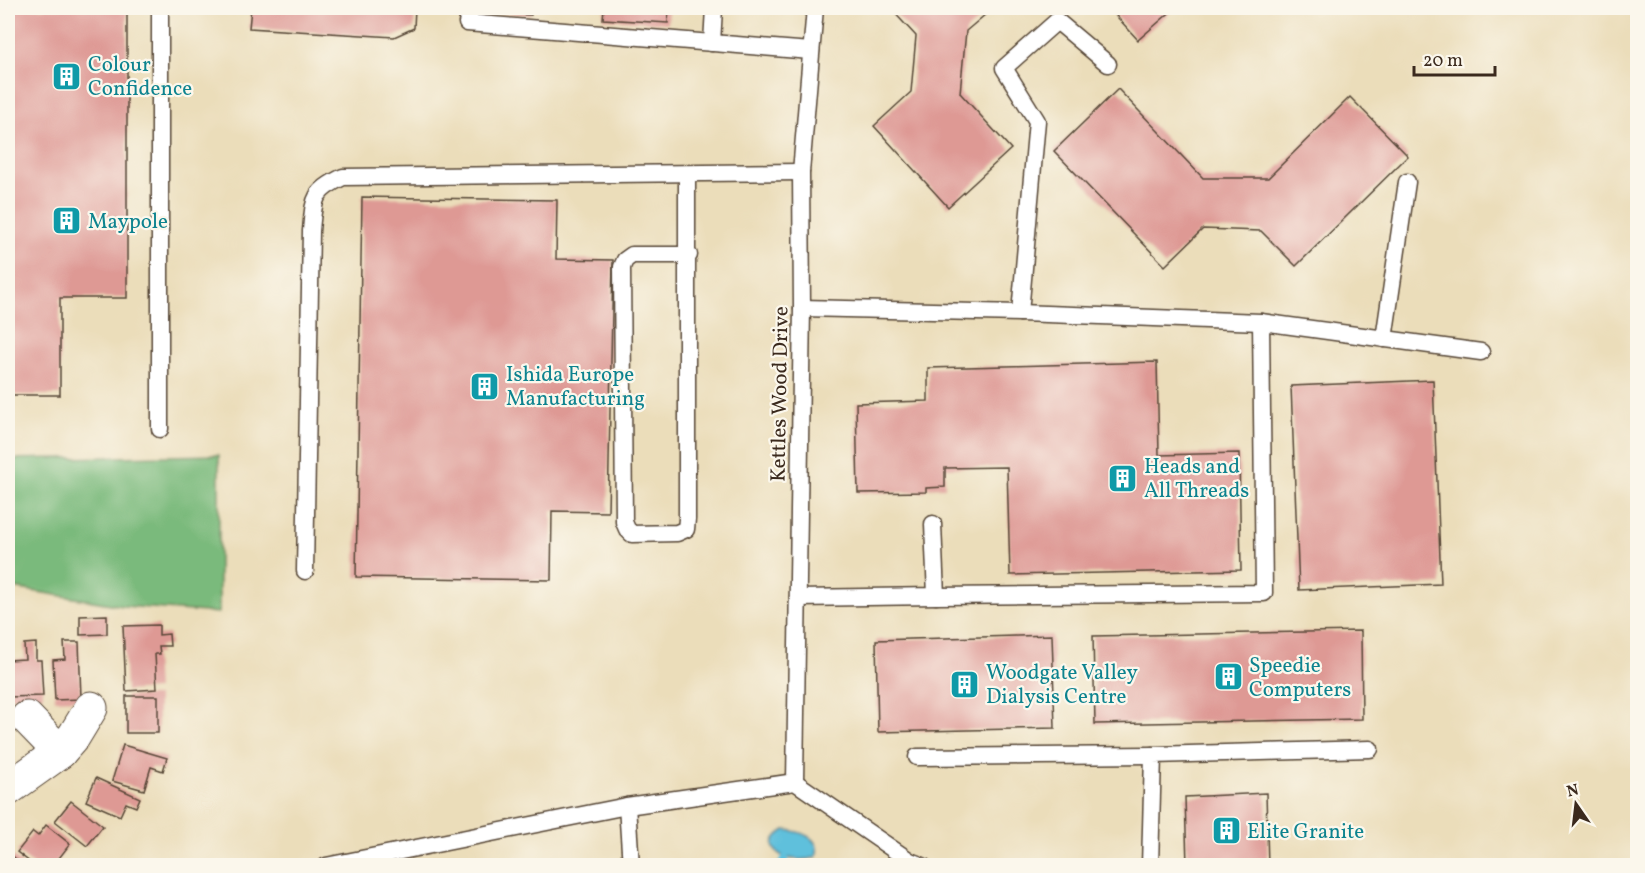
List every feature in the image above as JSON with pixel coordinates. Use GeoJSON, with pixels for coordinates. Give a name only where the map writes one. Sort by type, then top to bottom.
{"type":"FeatureCollection","features":[{"type":"Feature","properties":{"kind":"street"},"geometry":{"type":"LineString","coordinates":[[8,789],[60,752],[74,736],[91,708]]}},
{"type":"Feature","properties":{"kind":"street"},"geometry":{"type":"LineString","coordinates":[[27,718],[60,752]]}},
{"type":"Feature","properties":{"kind":"lane"},"geometry":{"type":"LineString","coordinates":[[160,8],[160,429]]}},
{"type":"Feature","properties":{"kind":"lane"},"geometry":{"type":"LineString","coordinates":[[712,43],[714,8]]}},
{"type":"Feature","properties":{"kind":"lane","name":"Kettles Wood Drive"},"geometry":{"type":"LineString","coordinates":[[795,782],[802,308],[801,172],[815,8]]}},
{"type":"Feature","properties":{"kind":"lane"},"geometry":{"type":"LineString","coordinates":[[1020,313],[1037,121],[1004,68],[1057,21],[1108,64]]}},
{"type":"Feature","properties":{"kind":"lane"},"geometry":{"type":"LineString","coordinates":[[467,23],[811,51]]}},
{"type":"Feature","properties":{"kind":"lane"},"geometry":{"type":"LineString","coordinates":[[305,571],[311,231],[314,201],[325,186],[343,177],[801,172]]}},
{"type":"Feature","properties":{"kind":"lane"},"geometry":{"type":"LineString","coordinates":[[687,174],[689,255],[686,529],[677,533],[632,534],[624,522],[622,267],[625,260],[632,255],[689,255]]}},
{"type":"Feature","properties":{"kind":"lane"},"geometry":{"type":"LineString","coordinates":[[1384,339],[1407,182]]}},
{"type":"Feature","properties":{"kind":"lane"},"geometry":{"type":"LineString","coordinates":[[802,308],[1261,322],[1481,352]]}},
{"type":"Feature","properties":{"kind":"lane"},"geometry":{"type":"LineString","coordinates":[[798,598],[1264,593],[1261,322]]}},
{"type":"Feature","properties":{"kind":"lane"},"geometry":{"type":"LineString","coordinates":[[933,524],[936,596]]}},
{"type":"Feature","properties":{"kind":"lane"},"geometry":{"type":"LineString","coordinates":[[917,757],[1153,755],[1370,749]]}},
{"type":"Feature","properties":{"kind":"lane"},"geometry":{"type":"LineString","coordinates":[[1150,866],[1153,755]]}},
{"type":"Feature","properties":{"kind":"lane"},"geometry":{"type":"LineString","coordinates":[[326,866],[381,861],[627,806],[795,782],[914,864]]}},
{"type":"Feature","properties":{"kind":"lane"},"geometry":{"type":"LineString","coordinates":[[627,806],[631,866]]}},
{"type":"Feature","properties":{"kind":"green space"},"geometry":{"type":"Polygon","coordinates":[[[219,455],[219,613],[123,606],[8,587],[8,459],[219,455]]]}},
{"type":"Feature","properties":{"kind":"water"},"geometry":{"type":"Polygon","coordinates":[[[785,830],[803,834],[813,840],[817,850],[816,857],[796,859],[780,854],[773,844],[776,837],[785,830]]]}},
{"type":"Feature","properties":{"kind":"building"},"geometry":{"type":"Polygon","coordinates":[[[8,8],[127,8],[127,298],[60,298],[60,395],[8,395],[8,8]]]}},
{"type":"Feature","properties":{"kind":"building"},"geometry":{"type":"Polygon","coordinates":[[[251,8],[415,8],[414,28],[394,37],[249,28],[251,8]]]}},
{"type":"Feature","properties":{"kind":"building"},"geometry":{"type":"Polygon","coordinates":[[[475,8],[532,8],[531,15],[474,12],[475,8]]]}},
{"type":"Feature","properties":{"kind":"building"},"geometry":{"type":"Polygon","coordinates":[[[604,8],[669,8],[668,23],[603,19],[604,8]]]}},
{"type":"Feature","properties":{"kind":"building"},"geometry":{"type":"Polygon","coordinates":[[[890,8],[993,8],[966,31],[960,93],[1011,149],[948,207],[874,126],[911,92],[916,36],[890,8]]]}},
{"type":"Feature","properties":{"kind":"building"},"geometry":{"type":"Polygon","coordinates":[[[1109,8],[1175,8],[1138,40],[1109,8]]]}},
{"type":"Feature","properties":{"kind":"building"},"geometry":{"type":"Polygon","coordinates":[[[1118,89],[1203,178],[1268,178],[1350,97],[1408,156],[1296,266],[1261,231],[1203,229],[1165,266],[1054,151],[1118,89]]]}},
{"type":"Feature","properties":{"kind":"building","name":"Ishida Europe Manufacturing"},"geometry":{"type":"Polygon","coordinates":[[[362,197],[557,200],[556,259],[613,260],[608,512],[552,511],[551,580],[356,577],[362,197]]]}},
{"type":"Feature","properties":{"kind":"building","name":"Heads and All Threads"},"geometry":{"type":"Polygon","coordinates":[[[1157,362],[1159,455],[1239,453],[1241,570],[1010,575],[1007,467],[945,468],[945,487],[926,488],[926,492],[858,493],[856,403],[928,401],[928,368],[1157,362]]]}},
{"type":"Feature","properties":{"kind":"building"},"geometry":{"type":"Polygon","coordinates":[[[1433,380],[1441,584],[1299,590],[1291,386],[1433,380]]]}},
{"type":"Feature","properties":{"kind":"building"},"geometry":{"type":"Polygon","coordinates":[[[107,615],[107,634],[80,635],[80,616],[107,615]]]}},
{"type":"Feature","properties":{"kind":"building"},"geometry":{"type":"Polygon","coordinates":[[[159,625],[159,635],[169,634],[170,646],[159,646],[160,654],[155,654],[157,689],[126,691],[123,626],[159,625]]]}},
{"type":"Feature","properties":{"kind":"building","name":"Speedie Computers"},"geometry":{"type":"Polygon","coordinates":[[[1361,631],[1362,719],[1095,724],[1093,636],[1361,631]]]}},
{"type":"Feature","properties":{"kind":"building","name":"Woodgate Valley Dialysis Centre"},"geometry":{"type":"Polygon","coordinates":[[[1052,635],[1055,728],[878,732],[876,640],[1052,635]]]}},
{"type":"Feature","properties":{"kind":"building"},"geometry":{"type":"Polygon","coordinates":[[[64,642],[79,642],[81,699],[55,700],[53,660],[65,659],[64,642]]]}},
{"type":"Feature","properties":{"kind":"building"},"geometry":{"type":"Polygon","coordinates":[[[36,643],[36,660],[41,660],[43,696],[8,697],[8,660],[25,659],[24,644],[36,643]]]}},
{"type":"Feature","properties":{"kind":"building"},"geometry":{"type":"Polygon","coordinates":[[[126,696],[158,696],[158,733],[126,733],[126,696]]]}},
{"type":"Feature","properties":{"kind":"building"},"geometry":{"type":"Polygon","coordinates":[[[123,745],[167,758],[163,771],[151,767],[144,790],[112,781],[123,745]]]}},
{"type":"Feature","properties":{"kind":"building"},"geometry":{"type":"Polygon","coordinates":[[[96,778],[140,798],[136,807],[126,803],[120,816],[86,801],[96,778]]]}},
{"type":"Feature","properties":{"kind":"building","name":"Elite Granite"},"geometry":{"type":"Polygon","coordinates":[[[1266,793],[1268,866],[1187,866],[1185,797],[1266,793]]]}},
{"type":"Feature","properties":{"kind":"building"},"geometry":{"type":"Polygon","coordinates":[[[71,801],[103,826],[87,846],[55,821],[71,801]]]}},
{"type":"Feature","properties":{"kind":"building"},"geometry":{"type":"Polygon","coordinates":[[[46,825],[70,844],[53,866],[35,866],[17,852],[33,832],[38,836],[46,825]]]}},
{"type":"Feature","properties":{"kind":"building"},"geometry":{"type":"Polygon","coordinates":[[[8,852],[24,866],[8,866],[8,852]]]}},
{"type":"Feature","properties":{"kind":"waterway"},"geometry":{"type":"LineString","coordinates":[[781,866],[785,859]]}},
{"type":"Feature","properties":{"kind":"place","name":"Colour Confidence"},"geometry":{"type":"Point","coordinates":[67,76]}},
{"type":"Feature","properties":{"kind":"place","name":"Maypole"},"geometry":{"type":"Point","coordinates":[67,221]}},
{"type":"Feature","properties":{"kind":"place","name":"Ishida Europe Manufacturing"},"geometry":{"type":"Point","coordinates":[485,386]}},
{"type":"Feature","properties":{"kind":"place","name":"Heads and All Threads"},"geometry":{"type":"Point","coordinates":[1123,478]}},
{"type":"Feature","properties":{"kind":"place","name":"Speedie Computers"},"geometry":{"type":"Point","coordinates":[1228,677]}},
{"type":"Feature","properties":{"kind":"place","name":"Woodgate Valley Dialysis Centre"},"geometry":{"type":"Point","coordinates":[965,684]}},
{"type":"Feature","properties":{"kind":"place","name":"Elite Granite"},"geometry":{"type":"Point","coordinates":[1226,831]}}]}
